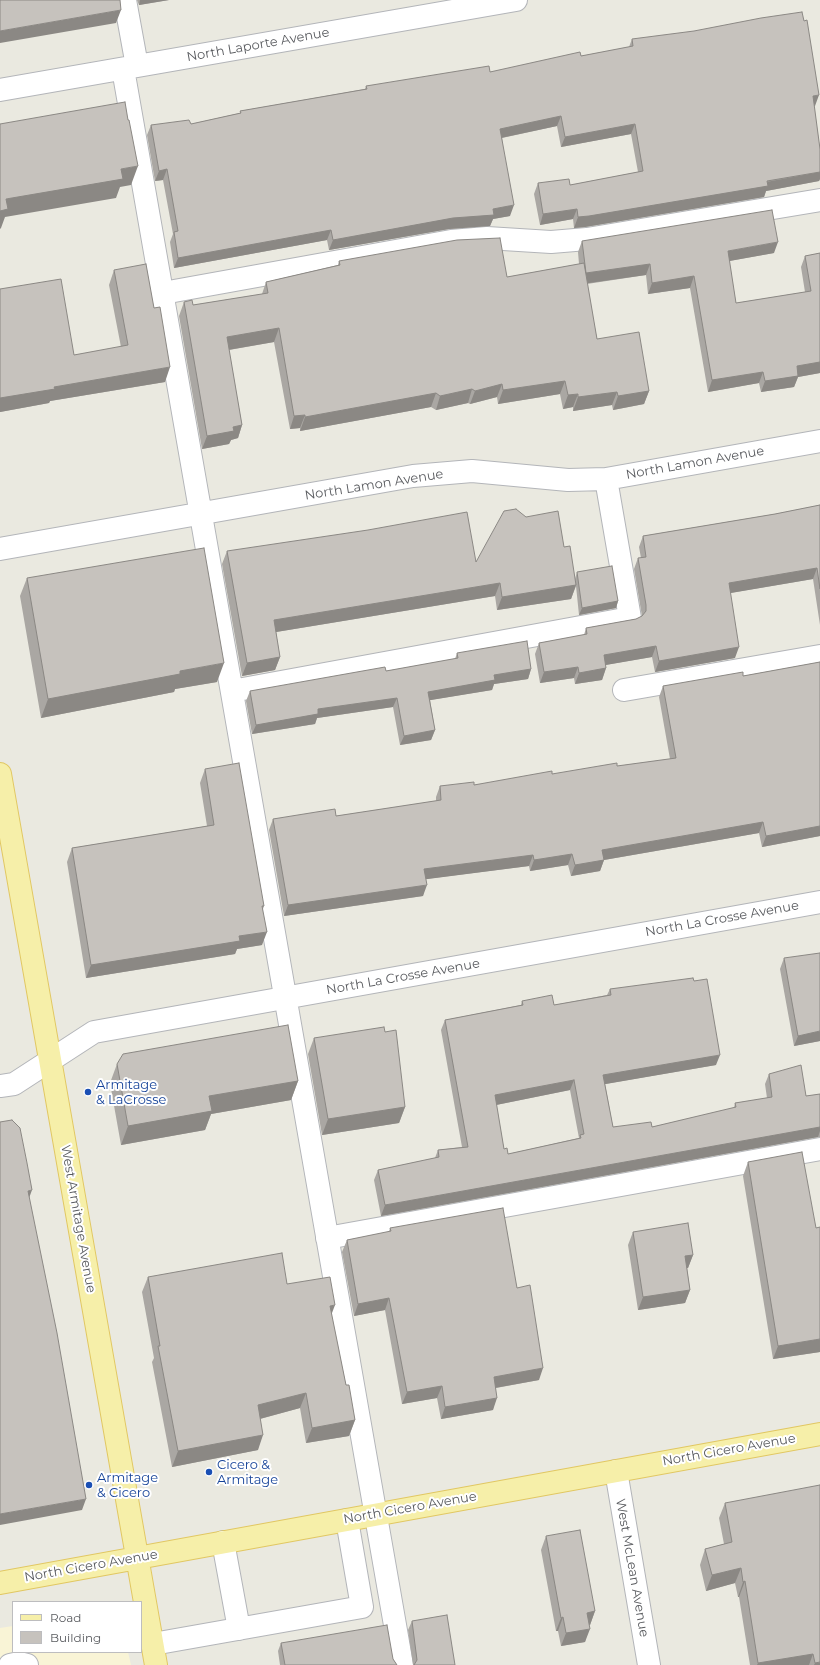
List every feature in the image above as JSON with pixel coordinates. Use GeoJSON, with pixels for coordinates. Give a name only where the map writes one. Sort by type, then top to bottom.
{"type":"FeatureCollection","features":[{"type":"Feature","properties":{"kind":"main road","name":"West Armitage Avenue"},"geometry":{"type":"LineString","coordinates":[[0,774],[7,856],[51,1060],[154,1655]]}},
{"type":"Feature","properties":{"kind":"main road","name":"North Cicero Avenue"},"geometry":{"type":"LineString","coordinates":[[0,1583],[820,1434]]}},
{"type":"Feature","properties":{"kind":"street"},"geometry":{"type":"LineString","coordinates":[[125,0],[130,68],[163,293],[402,1665]]}},
{"type":"Feature","properties":{"kind":"street","name":"North Laporte Avenue"},"geometry":{"type":"LineString","coordinates":[[0,90],[516,0]]}},
{"type":"Feature","properties":{"kind":"street"},"geometry":{"type":"LineString","coordinates":[[163,293],[451,241],[487,238],[551,242],[587,239],[820,200]]}},
{"type":"Feature","properties":{"kind":"street","name":"North Lamon Avenue"},"geometry":{"type":"LineString","coordinates":[[0,548],[413,476],[472,471],[568,480],[606,479],[820,441]]}},
{"type":"Feature","properties":{"kind":"street"},"geometry":{"type":"LineString","coordinates":[[232,691],[630,618],[606,479]]}},
{"type":"Feature","properties":{"kind":"street"},"geometry":{"type":"LineString","coordinates":[[624,690],[820,656]]}},
{"type":"Feature","properties":{"kind":"street","name":"North La Crosse Avenue"},"geometry":{"type":"LineString","coordinates":[[0,1086],[14,1084],[94,1032],[820,902]]}},
{"type":"Feature","properties":{"kind":"street"},"geometry":{"type":"LineString","coordinates":[[327,1238],[820,1149]]}},
{"type":"Feature","properties":{"kind":"street","name":"West McLean Avenue"},"geometry":{"type":"LineString","coordinates":[[616,1471],[649,1665]]}},
{"type":"Feature","properties":{"kind":"street"},"geometry":{"type":"LineString","coordinates":[[154,1655],[238,1629],[362,1607],[347,1520]]}},
{"type":"Feature","properties":{"kind":"street"},"geometry":{"type":"LineString","coordinates":[[223,1542],[238,1629]]}},
{"type":"Feature","properties":{"kind":"street"},"geometry":{"type":"LineString","coordinates":[[10,1665],[19,1663],[27,1665]]}},
{"type":"Feature","properties":{"kind":"shaded area"},"geometry":{"type":"Polygon","coordinates":[[[12,1626],[12,1653],[128,1653],[131,1665],[0,1665],[0,1628],[12,1626]]]}},
{"type":"Feature","properties":{"kind":"building"},"geometry":{"type":"Polygon","coordinates":[[[0,0],[120,0],[121,10],[0,31],[0,0]]]}},
{"type":"Feature","properties":{"kind":"building"},"geometry":{"type":"Polygon","coordinates":[[[802,12],[804,21],[807,20],[819,95],[813,96],[820,149],[820,172],[767,181],[768,186],[589,216],[578,217],[577,209],[543,214],[538,183],[569,179],[570,185],[643,171],[635,124],[565,137],[561,116],[500,129],[514,205],[493,209],[494,215],[453,218],[333,240],[331,230],[178,258],[174,232],[178,231],[167,169],[159,171],[151,125],[189,120],[191,124],[241,113],[240,111],[367,89],[366,86],[489,66],[490,72],[580,52],[581,56],[633,46],[632,39],[694,31],[802,12]]]}},
{"type":"Feature","properties":{"kind":"building"},"geometry":{"type":"Polygon","coordinates":[[[125,102],[138,166],[121,169],[123,179],[6,199],[8,209],[0,211],[0,124],[125,102]]]}},
{"type":"Feature","properties":{"kind":"building"},"geometry":{"type":"Polygon","coordinates":[[[772,210],[778,242],[728,251],[736,303],[811,291],[805,256],[820,253],[820,362],[797,366],[798,376],[765,381],[763,372],[712,380],[694,276],[652,283],[650,264],[586,273],[582,241],[772,210]]]}},
{"type":"Feature","properties":{"kind":"building"},"geometry":{"type":"Polygon","coordinates":[[[500,238],[507,277],[584,263],[597,339],[639,332],[649,391],[618,396],[617,392],[578,397],[578,394],[568,395],[565,381],[503,390],[502,384],[475,391],[472,389],[440,396],[436,393],[305,417],[305,415],[294,416],[279,328],[227,337],[242,425],[233,427],[234,431],[207,436],[184,302],[192,300],[193,305],[268,293],[266,282],[340,265],[339,261],[457,240],[500,238]]]}},
{"type":"Feature","properties":{"kind":"building"},"geometry":{"type":"Polygon","coordinates":[[[146,264],[154,308],[160,307],[170,367],[0,398],[0,289],[61,279],[74,355],[128,345],[114,270],[146,264]]]}},
{"type":"Feature","properties":{"kind":"building"},"geometry":{"type":"Polygon","coordinates":[[[820,505],[820,589],[817,568],[729,583],[739,647],[659,661],[656,646],[604,655],[606,668],[579,673],[578,667],[544,672],[539,643],[587,634],[586,628],[636,619],[642,616],[646,611],[638,558],[646,557],[643,536],[820,505]]]}},
{"type":"Feature","properties":{"kind":"building"},"geometry":{"type":"Polygon","coordinates":[[[516,509],[526,517],[558,511],[564,547],[570,546],[576,585],[502,597],[500,583],[274,620],[280,657],[247,663],[227,551],[368,530],[467,512],[476,562],[504,511],[516,509]]]}},
{"type":"Feature","properties":{"kind":"building"},"geometry":{"type":"Polygon","coordinates":[[[204,548],[224,663],[180,671],[180,674],[48,699],[27,578],[204,548]]]}},
{"type":"Feature","properties":{"kind":"building"},"geometry":{"type":"Polygon","coordinates":[[[612,566],[618,601],[582,608],[577,572],[612,566]]]}},
{"type":"Feature","properties":{"kind":"building"},"geometry":{"type":"Polygon","coordinates":[[[527,641],[531,669],[494,675],[495,680],[428,692],[435,730],[404,736],[397,698],[318,709],[318,714],[256,725],[250,691],[385,667],[386,671],[458,658],[457,653],[527,641]]]}},
{"type":"Feature","properties":{"kind":"building"},"geometry":{"type":"Polygon","coordinates":[[[820,662],[820,826],[766,836],[763,822],[602,850],[604,860],[575,865],[572,854],[534,860],[533,855],[424,869],[427,885],[288,905],[273,819],[335,809],[336,816],[441,800],[440,786],[474,782],[474,785],[552,771],[552,774],[617,763],[617,766],[676,758],[663,686],[743,672],[743,676],[820,662]]]}},
{"type":"Feature","properties":{"kind":"building"},"geometry":{"type":"Polygon","coordinates":[[[239,763],[264,906],[262,906],[267,932],[239,936],[240,941],[91,965],[72,848],[214,825],[205,769],[239,763]]]}},
{"type":"Feature","properties":{"kind":"building"},"geometry":{"type":"Polygon","coordinates":[[[820,953],[820,1031],[798,1036],[784,958],[820,953]]]}},
{"type":"Feature","properties":{"kind":"building"},"geometry":{"type":"Polygon","coordinates":[[[693,978],[694,981],[707,979],[720,1055],[603,1075],[613,1127],[651,1122],[652,1127],[736,1107],[735,1103],[772,1097],[769,1074],[801,1065],[806,1096],[820,1094],[820,1127],[385,1205],[378,1170],[439,1157],[438,1150],[468,1147],[445,1020],[523,1005],[522,1001],[552,995],[554,1005],[611,995],[610,989],[693,978]],[[574,1080],[495,1095],[504,1149],[507,1148],[508,1154],[581,1138],[580,1135],[584,1134],[574,1080]]]}},
{"type":"Feature","properties":{"kind":"building"},"geometry":{"type":"Polygon","coordinates":[[[288,1025],[298,1081],[209,1096],[212,1111],[128,1126],[117,1064],[123,1054],[288,1025]]]}},
{"type":"Feature","properties":{"kind":"building"},"geometry":{"type":"Polygon","coordinates":[[[384,1027],[385,1032],[396,1030],[405,1107],[328,1119],[314,1038],[384,1027]]]}},
{"type":"Feature","properties":{"kind":"building"},"geometry":{"type":"Polygon","coordinates":[[[12,1120],[20,1128],[27,1163],[32,1190],[28,1191],[57,1333],[86,1499],[0,1514],[0,1122],[12,1120]]]}},
{"type":"Feature","properties":{"kind":"building"},"geometry":{"type":"Polygon","coordinates":[[[802,1152],[816,1228],[820,1227],[820,1339],[778,1346],[748,1162],[802,1152]]]}},
{"type":"Feature","properties":{"kind":"building"},"geometry":{"type":"Polygon","coordinates":[[[503,1208],[517,1288],[530,1285],[543,1368],[494,1377],[497,1398],[445,1407],[442,1386],[407,1392],[389,1298],[358,1304],[347,1240],[391,1231],[390,1228],[503,1208]]]}},
{"type":"Feature","properties":{"kind":"building"},"geometry":{"type":"Polygon","coordinates":[[[688,1223],[693,1255],[685,1256],[690,1290],[643,1297],[633,1232],[688,1223]]]}},
{"type":"Feature","properties":{"kind":"building"},"geometry":{"type":"Polygon","coordinates":[[[282,1253],[287,1284],[330,1277],[335,1305],[330,1306],[346,1385],[349,1385],[355,1420],[312,1428],[306,1393],[258,1405],[263,1435],[178,1451],[158,1346],[160,1346],[148,1277],[282,1253]]]}},
{"type":"Feature","properties":{"kind":"building"},"geometry":{"type":"Polygon","coordinates":[[[820,1485],[820,1662],[815,1663],[813,1654],[758,1663],[745,1581],[743,1582],[741,1568],[712,1575],[705,1549],[732,1542],[725,1503],[820,1485]]]}},
{"type":"Feature","properties":{"kind":"building"},"geometry":{"type":"Polygon","coordinates":[[[580,1530],[595,1611],[587,1613],[590,1629],[566,1633],[563,1617],[561,1618],[546,1536],[580,1530]]]}},
{"type":"Feature","properties":{"kind":"building"},"geometry":{"type":"Polygon","coordinates":[[[447,1615],[455,1665],[414,1665],[417,1660],[412,1621],[447,1615]]]}},
{"type":"Feature","properties":{"kind":"building"},"geometry":{"type":"Polygon","coordinates":[[[387,1625],[393,1659],[397,1665],[285,1665],[281,1643],[387,1625]]]}},
{"type":"Feature","properties":{"kind":"place","name":"Armitage & LaCrosse"},"geometry":{"type":"Point","coordinates":[88,1092]}},
{"type":"Feature","properties":{"kind":"place","name":"Cicero & Armitage"},"geometry":{"type":"Point","coordinates":[209,1472]}},
{"type":"Feature","properties":{"kind":"place","name":"Armitage & Cicero"},"geometry":{"type":"Point","coordinates":[89,1485]}}]}
